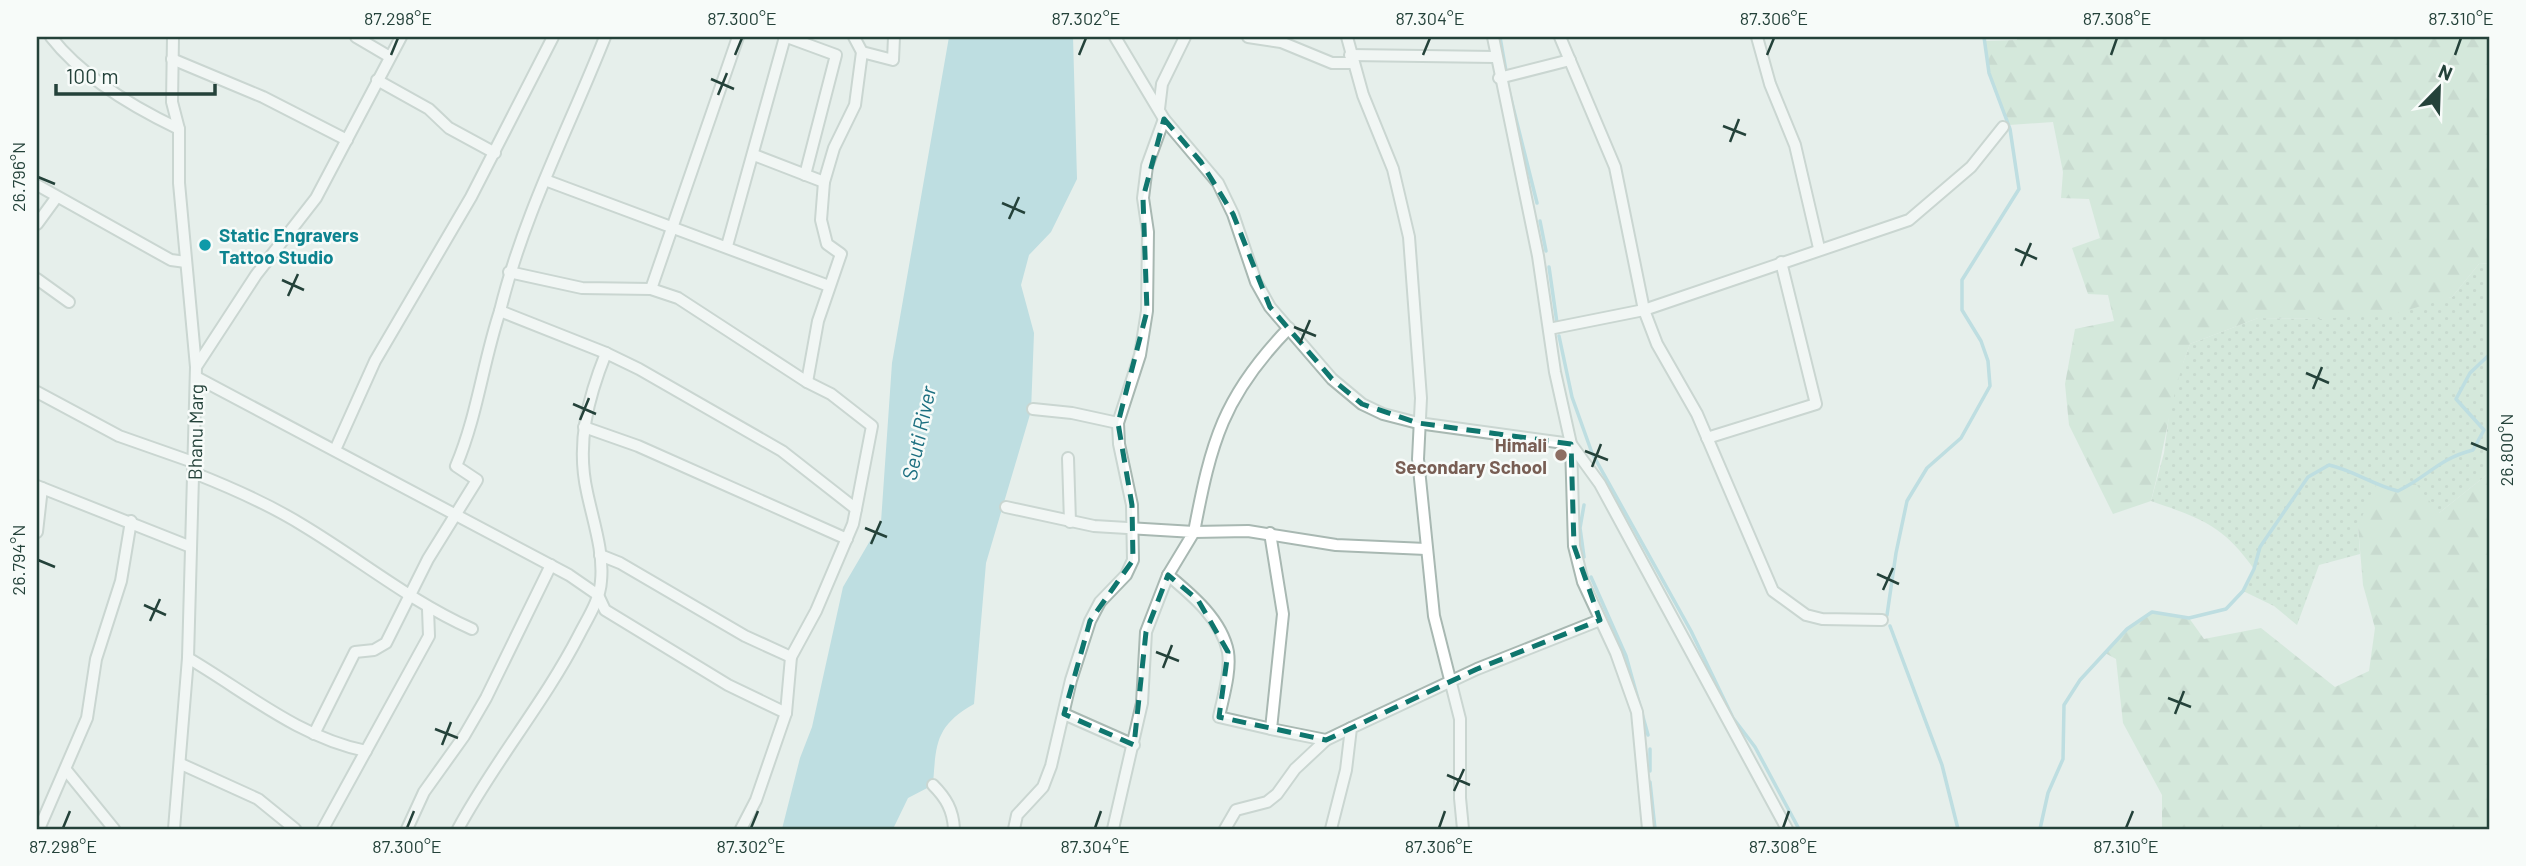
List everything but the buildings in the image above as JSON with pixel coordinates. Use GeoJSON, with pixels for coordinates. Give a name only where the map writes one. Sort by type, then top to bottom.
{"type":"FeatureCollection","features":[{"type":"Feature","properties":{"kind":"street"},"geometry":{"type":"LineString","coordinates":[[51,37],[88,72],[120,96],[179,129]]}},
{"type":"Feature","properties":{"kind":"street","name":"Bhanu Marg"},"geometry":{"type":"LineString","coordinates":[[173,37],[172,102],[179,129],[186,262],[196,372],[188,658],[174,829]]}},
{"type":"Feature","properties":{"kind":"street"},"geometry":{"type":"LineString","coordinates":[[356,37],[390,57]]}},
{"type":"Feature","properties":{"kind":"street"},"geometry":{"type":"LineString","coordinates":[[401,37],[316,198],[256,275],[196,372],[453,515],[551,565],[598,595],[605,610],[639,632],[728,685],[786,713]]}},
{"type":"Feature","properties":{"kind":"street"},"geometry":{"type":"LineString","coordinates":[[335,450],[375,361],[495,153],[553,37]]}},
{"type":"Feature","properties":{"kind":"street"},"geometry":{"type":"LineString","coordinates":[[314,734],[355,652],[374,650],[386,643],[453,515],[477,480],[456,466],[469,436],[486,353],[509,272],[605,37]]}},
{"type":"Feature","properties":{"kind":"street"},"geometry":{"type":"LineString","coordinates":[[651,289],[738,37]]}},
{"type":"Feature","properties":{"kind":"street"},"geometry":{"type":"LineString","coordinates":[[727,246],[786,37],[836,55],[805,175]]}},
{"type":"Feature","properties":{"kind":"street"},"geometry":{"type":"LineString","coordinates":[[807,382],[810,354],[841,254],[827,244],[821,220],[824,182],[834,148],[855,105],[862,52],[854,37]]}},
{"type":"Feature","properties":{"kind":"street"},"geometry":{"type":"LineString","coordinates":[[862,52],[893,60],[894,37]]}},
{"type":"Feature","properties":{"kind":"street"},"geometry":{"type":"LineString","coordinates":[[1115,37],[1161,115],[1218,183],[1233,214],[1256,282],[1270,307],[1332,379],[1362,404],[1383,414],[1418,423],[1571,444],[1600,484],[1787,829]]}},
{"type":"Feature","properties":{"kind":"street"},"geometry":{"type":"LineString","coordinates":[[1014,829],[1025,804],[1043,787],[1090,621],[1100,602],[1126,575],[1133,560],[1134,529],[1118,424],[1140,355],[1147,311],[1148,232],[1143,198],[1147,166],[1161,115],[1162,84],[1185,37]]}},
{"type":"Feature","properties":{"kind":"street"},"geometry":{"type":"LineString","coordinates":[[1248,37],[1281,42],[1332,63],[1351,59],[1495,57]]}},
{"type":"Feature","properties":{"kind":"street"},"geometry":{"type":"LineString","coordinates":[[1347,37],[1351,59],[1392,169],[1409,237],[1421,398],[1418,459],[1426,549],[1434,616],[1461,730],[1460,798],[1463,829]]}},
{"type":"Feature","properties":{"kind":"street"},"geometry":{"type":"LineString","coordinates":[[1493,37],[1535,243],[1555,373],[1571,444],[1574,546],[1583,582],[1637,712],[1648,829]]}},
{"type":"Feature","properties":{"kind":"street"},"geometry":{"type":"LineString","coordinates":[[1559,37],[1615,167],[1644,310],[1672,374],[1697,414],[1773,591],[1806,615],[1822,620],[1882,620]]}},
{"type":"Feature","properties":{"kind":"street"},"geometry":{"type":"LineString","coordinates":[[1757,37],[1770,84],[1795,145],[1819,248]]}},
{"type":"Feature","properties":{"kind":"street"},"geometry":{"type":"LineString","coordinates":[[172,59],[263,97],[347,140]]}},
{"type":"Feature","properties":{"kind":"street"},"geometry":{"type":"LineString","coordinates":[[1500,78],[1570,60]]}},
{"type":"Feature","properties":{"kind":"street"},"geometry":{"type":"LineString","coordinates":[[377,80],[429,109],[449,128],[495,153]]}},
{"type":"Feature","properties":{"kind":"street"},"geometry":{"type":"LineString","coordinates":[[1549,329],[1644,310],[1819,248],[1909,220],[1971,167],[2003,127]]}},
{"type":"Feature","properties":{"kind":"street"},"geometry":{"type":"LineString","coordinates":[[754,155],[824,182]]}},
{"type":"Feature","properties":{"kind":"street"},"geometry":{"type":"LineString","coordinates":[[545,180],[829,286]]}},
{"type":"Feature","properties":{"kind":"street"},"geometry":{"type":"LineString","coordinates":[[37,185],[171,260],[186,262]]}},
{"type":"Feature","properties":{"kind":"street"},"geometry":{"type":"LineString","coordinates":[[37,224],[56,198]]}},
{"type":"Feature","properties":{"kind":"street"},"geometry":{"type":"LineString","coordinates":[[1707,438],[1816,404],[1781,262]]}},
{"type":"Feature","properties":{"kind":"street"},"geometry":{"type":"LineString","coordinates":[[509,272],[582,288],[651,289],[688,303],[807,382],[831,394],[872,426],[856,509],[847,539],[816,611],[791,657],[786,713],[756,800],[741,829]]}},
{"type":"Feature","properties":{"kind":"street"},"geometry":{"type":"LineString","coordinates":[[38,282],[69,302]]}},
{"type":"Feature","properties":{"kind":"street"},"geometry":{"type":"LineString","coordinates":[[500,311],[606,353],[782,451],[856,509]]}},
{"type":"Feature","properties":{"kind":"street"},"geometry":{"type":"LineString","coordinates":[[1113,829],[1142,703],[1146,632],[1168,575],[1194,532],[1209,458],[1221,422],[1234,395],[1289,328]]}},
{"type":"Feature","properties":{"kind":"street"},"geometry":{"type":"LineString","coordinates":[[458,829],[567,659],[598,595],[601,582],[600,555],[583,470],[584,427],[591,389],[606,353]]}},
{"type":"Feature","properties":{"kind":"street"},"geometry":{"type":"LineString","coordinates":[[37,391],[120,436],[193,467],[254,498],[305,527],[428,609],[472,629]]}},
{"type":"Feature","properties":{"kind":"street"},"geometry":{"type":"LineString","coordinates":[[1033,409],[1072,413],[1118,424]]}},
{"type":"Feature","properties":{"kind":"street"},"geometry":{"type":"LineString","coordinates":[[584,427],[614,436],[847,539]]}},
{"type":"Feature","properties":{"kind":"street"},"geometry":{"type":"LineString","coordinates":[[1068,458],[1070,522]]}},
{"type":"Feature","properties":{"kind":"street"},"geometry":{"type":"LineString","coordinates":[[37,532],[40,487],[131,520],[191,547]]}},
{"type":"Feature","properties":{"kind":"street"},"geometry":{"type":"LineString","coordinates":[[1006,507],[1070,522],[1134,529],[1270,533],[1336,545],[1426,549]]}},
{"type":"Feature","properties":{"kind":"street"},"geometry":{"type":"LineString","coordinates":[[39,829],[87,718],[96,659],[121,581],[131,520]]}},
{"type":"Feature","properties":{"kind":"street"},"geometry":{"type":"LineString","coordinates":[[1270,533],[1283,614],[1271,729]]}},
{"type":"Feature","properties":{"kind":"street"},"geometry":{"type":"LineString","coordinates":[[600,555],[620,563],[745,636],[791,657]]}},
{"type":"Feature","properties":{"kind":"street"},"geometry":{"type":"LineString","coordinates":[[407,829],[424,792],[464,736],[486,698],[551,565]]}},
{"type":"Feature","properties":{"kind":"street"},"geometry":{"type":"LineString","coordinates":[[1168,575],[1198,600],[1228,652],[1219,717],[1326,740]]}},
{"type":"Feature","properties":{"kind":"street"},"geometry":{"type":"LineString","coordinates":[[323,829],[429,636],[428,609]]}},
{"type":"Feature","properties":{"kind":"street"},"geometry":{"type":"LineString","coordinates":[[1225,829],[1236,810],[1267,802],[1295,769],[1326,740],[1376,714],[1451,683],[1477,669],[1600,620]]}},
{"type":"Feature","properties":{"kind":"street"},"geometry":{"type":"LineString","coordinates":[[188,658],[284,719],[314,734],[366,751]]}},
{"type":"Feature","properties":{"kind":"street"},"geometry":{"type":"LineString","coordinates":[[1064,714],[1134,745]]}},
{"type":"Feature","properties":{"kind":"street"},"geometry":{"type":"LineString","coordinates":[[1331,829],[1346,770],[1351,728]]}},
{"type":"Feature","properties":{"kind":"street"},"geometry":{"type":"LineString","coordinates":[[181,764],[258,799],[295,829]]}},
{"type":"Feature","properties":{"kind":"street"},"geometry":{"type":"LineString","coordinates":[[66,771],[114,829]]}},
{"type":"Feature","properties":{"kind":"street"},"geometry":{"type":"LineString","coordinates":[[933,785],[944,796],[953,814],[954,829]]}},
{"type":"Feature","properties":{"kind":"highlighted area"},"geometry":{"type":"Polygon","coordinates":[[[1164,119],[1201,162],[1233,214],[1270,307],[1332,379],[1362,404],[1418,423],[1571,444],[1574,546],[1600,620],[1477,669],[1326,740],[1219,717],[1228,652],[1198,600],[1168,575],[1146,632],[1134,745],[1064,714],[1090,621],[1133,560],[1132,505],[1118,423],[1147,311],[1143,198],[1164,119]]]}},
{"type":"Feature","properties":{"kind":"green space"},"geometry":{"type":"Polygon","coordinates":[[[2017,37],[2489,37],[2489,263],[2479,264],[2452,297],[2394,314],[2319,319],[2258,318],[2190,344],[2173,403],[2151,501],[2113,514],[2069,425],[2065,384],[2075,329],[2114,321],[2108,295],[2088,294],[2072,248],[2100,238],[2089,199],[2061,198],[2063,172],[2053,122],[2009,125],[1989,73],[1984,41],[2017,40],[2017,37]]]}},
{"type":"Feature","properties":{"kind":"green space"},"geometry":{"type":"Polygon","coordinates":[[[2489,263],[2489,473],[2439,513],[2358,526],[2360,554],[2319,565],[2297,625],[2274,606],[2243,591],[2254,569],[2232,542],[2197,518],[2151,501],[2164,453],[2172,393],[2190,344],[2258,318],[2319,319],[2452,297],[2479,264],[2489,263]]]}},
{"type":"Feature","properties":{"kind":"green space"},"geometry":{"type":"Polygon","coordinates":[[[2489,473],[2489,829],[2162,829],[2162,795],[2123,723],[2116,659],[2105,653],[2127,629],[2152,612],[2189,618],[2204,639],[2261,628],[2335,687],[2369,671],[2375,628],[2363,585],[2358,526],[2376,485],[2398,491],[2415,483],[2439,513],[2489,473]]]}},
{"type":"Feature","properties":{"kind":"water","name":"Seuti River"},"geometry":{"type":"Polygon","coordinates":[[[949,37],[1073,37],[1077,179],[1051,232],[1029,255],[1021,285],[1034,333],[1031,411],[986,563],[974,704],[961,712],[945,728],[937,747],[933,785],[908,798],[893,829],[782,829],[800,758],[812,727],[843,587],[881,522],[892,363],[949,37]]]}},
{"type":"Feature","properties":{"kind":"waterway"},"geometry":{"type":"LineString","coordinates":[[1500,37],[1506,71]]}},
{"type":"Feature","properties":{"kind":"waterway"},"geometry":{"type":"LineString","coordinates":[[1887,615],[1907,501],[1927,468],[1961,438],[1990,386],[1988,361],[1981,341],[1962,310],[1962,280],[2019,189],[2010,129],[1989,73],[1984,37]]}},
{"type":"Feature","properties":{"kind":"waterway"},"geometry":{"type":"LineString","coordinates":[[1508,87],[1537,203]]}},
{"type":"Feature","properties":{"kind":"waterway"},"geometry":{"type":"LineString","coordinates":[[1540,221],[1546,251]]}},
{"type":"Feature","properties":{"kind":"waterway"},"geometry":{"type":"LineString","coordinates":[[1549,267],[1557,323]]}},
{"type":"Feature","properties":{"kind":"waterway"},"geometry":{"type":"LineString","coordinates":[[1559,336],[1572,397],[1592,453],[1691,631],[1733,718],[1755,747],[1799,829]]}},
{"type":"Feature","properties":{"kind":"waterway"},"geometry":{"type":"LineString","coordinates":[[2040,829],[2048,793],[2063,759],[2064,705],[2080,680],[2127,629],[2152,612],[2189,618],[2226,609],[2243,591],[2254,569],[2260,547],[2308,477],[2329,465],[2398,491],[2451,458],[2473,450],[2484,430],[2456,399],[2470,373],[2489,355]]}},
{"type":"Feature","properties":{"kind":"waterway"},"geometry":{"type":"LineString","coordinates":[[1584,505],[1580,528],[1584,557]]}},
{"type":"Feature","properties":{"kind":"waterway"},"geometry":{"type":"LineString","coordinates":[[1591,577],[1626,656],[1648,735]]}},
{"type":"Feature","properties":{"kind":"waterway"},"geometry":{"type":"LineString","coordinates":[[1890,626],[1942,765],[1958,829]]}},
{"type":"Feature","properties":{"kind":"waterway"},"geometry":{"type":"LineString","coordinates":[[1650,749],[1650,771]]}},
{"type":"Feature","properties":{"kind":"waterway"},"geometry":{"type":"LineString","coordinates":[[1650,782],[1655,829]]}},
{"type":"Feature","properties":{"kind":"place","name":"Static Engravers Tattoo Studio"},"geometry":{"type":"Point","coordinates":[205,245]}},
{"type":"Feature","properties":{"kind":"place","name":"Himali Secondary School"},"geometry":{"type":"Point","coordinates":[1561,455]}}]}
